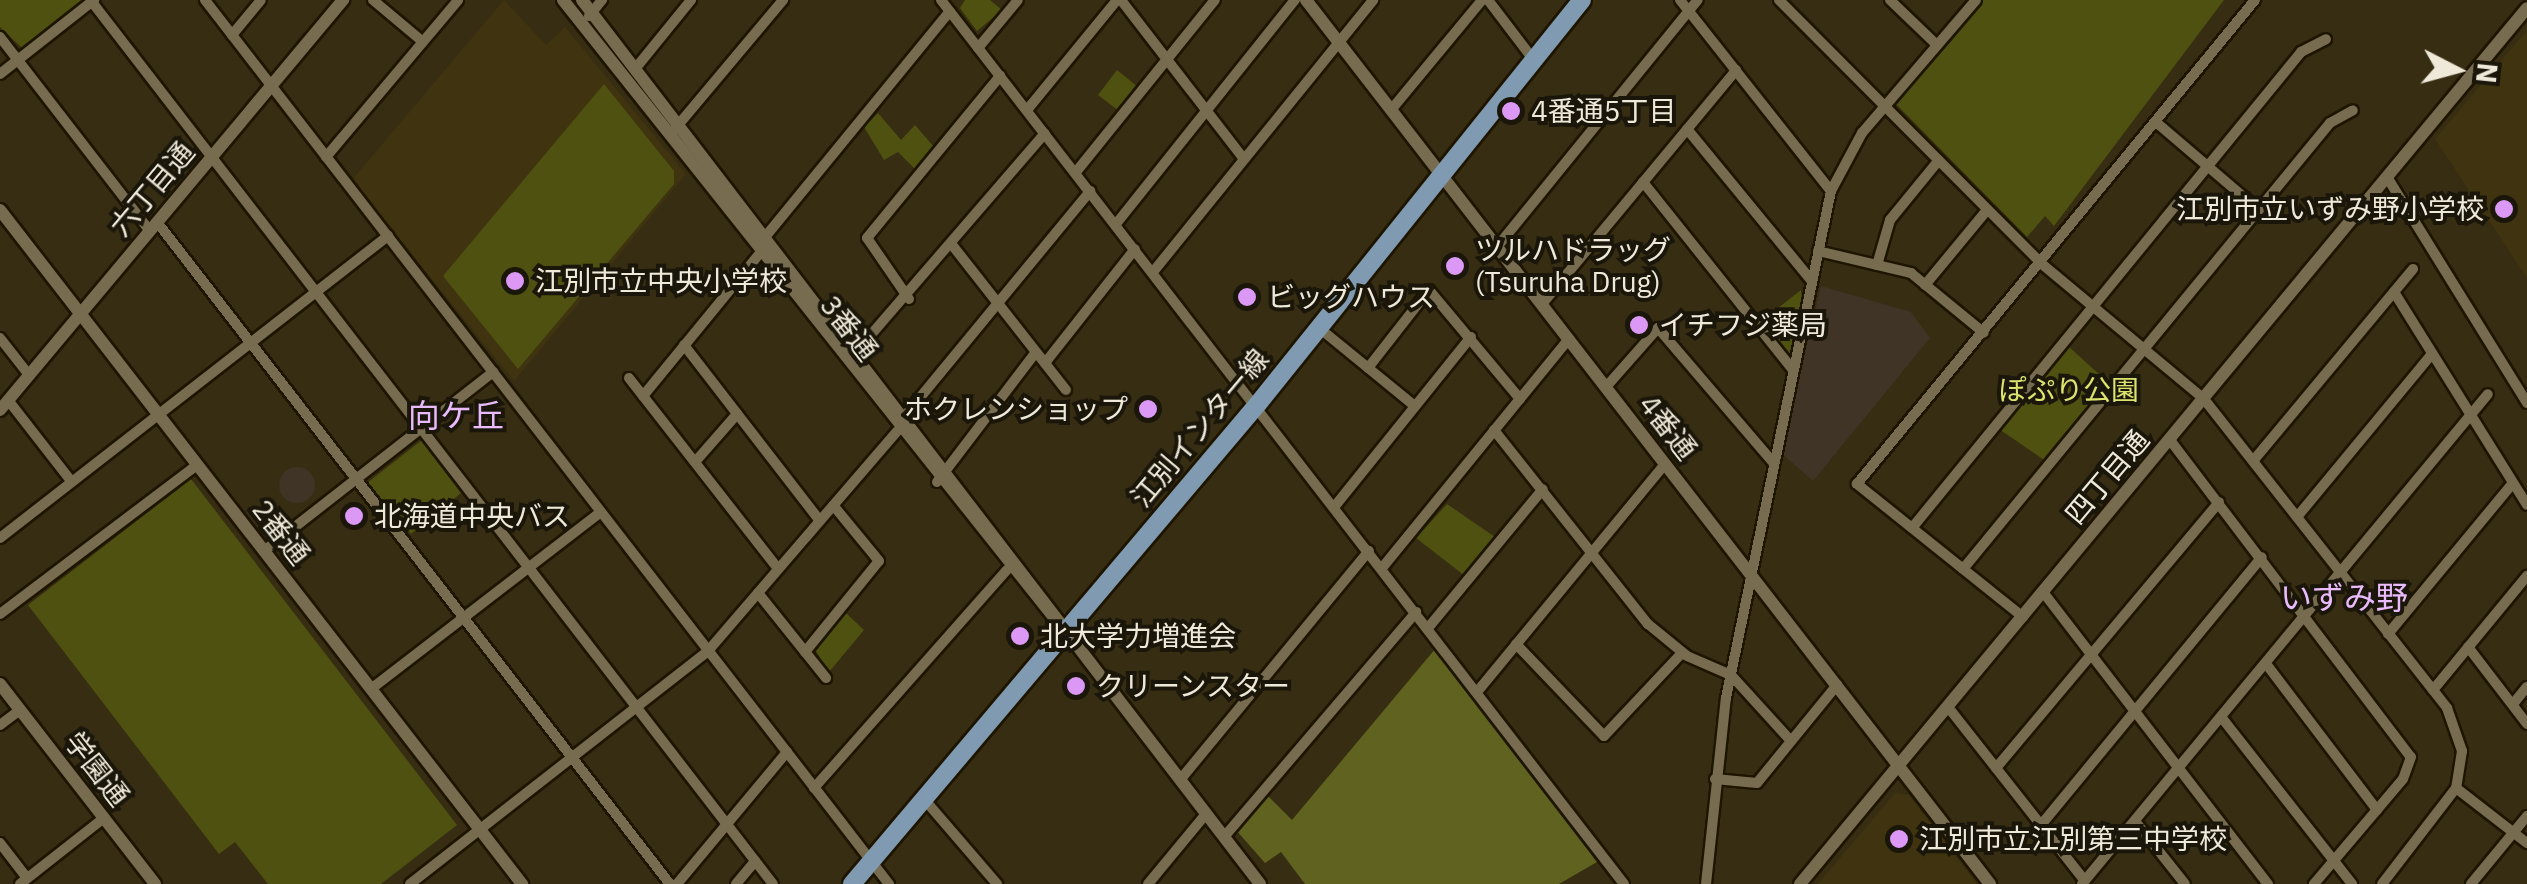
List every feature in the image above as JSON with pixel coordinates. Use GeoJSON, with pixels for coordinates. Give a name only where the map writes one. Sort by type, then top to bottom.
{"type":"FeatureCollection","features":[{"type":"Feature","properties":{"kind":"main road","name":"江別インター線"},"geometry":{"type":"LineString","coordinates":[[852,884],[1257,405],[1439,172],[1582,0]]}},
{"type":"Feature","properties":{"kind":"street"},"geometry":{"type":"LineString","coordinates":[[205,0],[889,884]]}},
{"type":"Feature","properties":{"kind":"street"},"geometry":{"type":"LineString","coordinates":[[232,35],[262,0]]}},
{"type":"Feature","properties":{"kind":"street","name":"六丁目通"},"geometry":{"type":"LineString","coordinates":[[4,405],[344,0]]}},
{"type":"Feature","properties":{"kind":"street"},"geometry":{"type":"LineString","coordinates":[[373,0],[422,42]]}},
{"type":"Feature","properties":{"kind":"street"},"geometry":{"type":"LineString","coordinates":[[326,157],[458,0]]}},
{"type":"Feature","properties":{"kind":"street","name":"3番通"},"geometry":{"type":"LineString","coordinates":[[562,0],[1007,570],[1066,632]]}},
{"type":"Feature","properties":{"kind":"street","name":"3番通"},"geometry":{"type":"LineString","coordinates":[[582,0],[858,352],[1260,884]]}},
{"type":"Feature","properties":{"kind":"street"},"geometry":{"type":"LineString","coordinates":[[581,24],[602,0]]}},
{"type":"Feature","properties":{"kind":"street"},"geometry":{"type":"LineString","coordinates":[[635,69],[691,0]]}},
{"type":"Feature","properties":{"kind":"street"},"geometry":{"type":"LineString","coordinates":[[764,0],[773,11]]}},
{"type":"Feature","properties":{"kind":"street"},"geometry":{"type":"LineString","coordinates":[[668,137],[783,0]]}},
{"type":"Feature","properties":{"kind":"street"},"geometry":{"type":"LineString","coordinates":[[941,0],[1624,884]]}},
{"type":"Feature","properties":{"kind":"street"},"geometry":{"type":"LineString","coordinates":[[978,48],[1018,0]]}},
{"type":"Feature","properties":{"kind":"street"},"geometry":{"type":"LineString","coordinates":[[1027,110],[1119,0],[1244,159]]}},
{"type":"Feature","properties":{"kind":"street"},"geometry":{"type":"LineString","coordinates":[[1076,172],[1215,0]]}},
{"type":"Feature","properties":{"kind":"street"},"geometry":{"type":"LineString","coordinates":[[1116,224],[1295,0]]}},
{"type":"Feature","properties":{"kind":"street","name":"4番通"},"geometry":{"type":"LineString","coordinates":[[1306,0],[1990,884]]}},
{"type":"Feature","properties":{"kind":"street"},"geometry":{"type":"LineString","coordinates":[[1154,272],[1373,0]]}},
{"type":"Feature","properties":{"kind":"street"},"geometry":{"type":"LineString","coordinates":[[1391,110],[1484,0],[1533,59]]}},
{"type":"Feature","properties":{"kind":"street"},"geometry":{"type":"LineString","coordinates":[[1680,0],[1832,191]]}},
{"type":"Feature","properties":{"kind":"street"},"geometry":{"type":"LineString","coordinates":[[1497,247],[1698,0]]}},
{"type":"Feature","properties":{"kind":"street"},"geometry":{"type":"LineString","coordinates":[[1778,0],[2042,264],[2204,399],[2433,690],[2462,751],[2456,788],[2382,884]]}},
{"type":"Feature","properties":{"kind":"street"},"geometry":{"type":"LineString","coordinates":[[1890,0],[1937,46]]}},
{"type":"Feature","properties":{"kind":"street"},"geometry":{"type":"LineString","coordinates":[[1706,884],[1715,779],[1731,675],[1832,191],[1886,104],[1976,0]]}},
{"type":"Feature","properties":{"kind":"street"},"geometry":{"type":"LineString","coordinates":[[2023,617],[1857,484],[2256,0]]}},
{"type":"Feature","properties":{"kind":"street"},"geometry":{"type":"LineString","coordinates":[[0,74],[93,1],[314,293],[534,566],[773,884]]}},
{"type":"Feature","properties":{"kind":"street","name":"四丁目通"},"geometry":{"type":"LineString","coordinates":[[1800,884],[2527,8]]}},
{"type":"Feature","properties":{"kind":"street"},"geometry":{"type":"LineString","coordinates":[[643,396],[758,251],[767,234],[950,11]]}},
{"type":"Feature","properties":{"kind":"street"},"geometry":{"type":"LineString","coordinates":[[0,37],[250,342],[468,617],[570,756],[674,884],[787,752]]}},
{"type":"Feature","properties":{"kind":"street"},"geometry":{"type":"LineString","coordinates":[[1912,528],[2301,52],[2326,39]]}},
{"type":"Feature","properties":{"kind":"street"},"geometry":{"type":"LineString","coordinates":[[1542,304],[1736,70]]}},
{"type":"Feature","properties":{"kind":"street"},"geometry":{"type":"LineString","coordinates":[[910,299],[867,238],[1000,76]]}},
{"type":"Feature","properties":{"kind":"street"},"geometry":{"type":"LineString","coordinates":[[1964,569],[2330,123],[2353,110]]}},
{"type":"Feature","properties":{"kind":"street"},"geometry":{"type":"LineString","coordinates":[[2156,123],[2259,210]]}},
{"type":"Feature","properties":{"kind":"street"},"geometry":{"type":"LineString","coordinates":[[1687,129],[1812,281]]}},
{"type":"Feature","properties":{"kind":"street"},"geometry":{"type":"LineString","coordinates":[[845,364],[910,299],[1045,133]]}},
{"type":"Feature","properties":{"kind":"street"},"geometry":{"type":"LineString","coordinates":[[1877,265],[1890,220],[1939,160]]}},
{"type":"Feature","properties":{"kind":"street"},"geometry":{"type":"LineString","coordinates":[[2387,177],[2527,403]]}},
{"type":"Feature","properties":{"kind":"street"},"geometry":{"type":"LineString","coordinates":[[1643,182],[1793,370]]}},
{"type":"Feature","properties":{"kind":"street"},"geometry":{"type":"LineString","coordinates":[[904,417],[1090,191]]}},
{"type":"Feature","properties":{"kind":"street","name":"2番通"},"geometry":{"type":"LineString","coordinates":[[0,210],[522,884]]}},
{"type":"Feature","properties":{"kind":"street"},"geometry":{"type":"LineString","coordinates":[[1925,285],[1987,210]]}},
{"type":"Feature","properties":{"kind":"street"},"geometry":{"type":"LineString","coordinates":[[0,538],[388,236]]}},
{"type":"Feature","properties":{"kind":"street"},"geometry":{"type":"LineString","coordinates":[[953,246],[1066,390]]}},
{"type":"Feature","properties":{"kind":"street"},"geometry":{"type":"LineString","coordinates":[[1044,363],[1135,249]]}},
{"type":"Feature","properties":{"kind":"street"},"geometry":{"type":"LineString","coordinates":[[1818,251],[1877,265],[1925,285],[1984,334]]}},
{"type":"Feature","properties":{"kind":"street"},"geometry":{"type":"LineString","coordinates":[[2253,462],[2413,269]]}},
{"type":"Feature","properties":{"kind":"street"},"geometry":{"type":"LineString","coordinates":[[1368,368],[1429,290],[1520,399]]}},
{"type":"Feature","properties":{"kind":"street"},"geometry":{"type":"LineString","coordinates":[[2394,292],[2527,505]]}},
{"type":"Feature","properties":{"kind":"street"},"geometry":{"type":"LineString","coordinates":[[1318,327],[1416,406]]}},
{"type":"Feature","properties":{"kind":"street"},"geometry":{"type":"LineString","coordinates":[[1606,387],[1658,328],[1773,462]]}},
{"type":"Feature","properties":{"kind":"street"},"geometry":{"type":"LineString","coordinates":[[1335,506],[1471,337]]}},
{"type":"Feature","properties":{"kind":"street"},"geometry":{"type":"LineString","coordinates":[[0,338],[29,375]]}},
{"type":"Feature","properties":{"kind":"street"},"geometry":{"type":"LineString","coordinates":[[1382,568],[1568,339]]}},
{"type":"Feature","properties":{"kind":"street"},"geometry":{"type":"LineString","coordinates":[[684,345],[820,521]]}},
{"type":"Feature","properties":{"kind":"street"},"geometry":{"type":"LineString","coordinates":[[937,482],[1036,352]]}},
{"type":"Feature","properties":{"kind":"street"},"geometry":{"type":"LineString","coordinates":[[2296,517],[2432,354]]}},
{"type":"Feature","properties":{"kind":"street"},"geometry":{"type":"LineString","coordinates":[[264,551],[493,372]]}},
{"type":"Feature","properties":{"kind":"street"},"geometry":{"type":"LineString","coordinates":[[629,378],[778,569]]}},
{"type":"Feature","properties":{"kind":"street"},"geometry":{"type":"LineString","coordinates":[[1948,707],[2084,882],[2488,394]]}},
{"type":"Feature","properties":{"kind":"street"},"geometry":{"type":"LineString","coordinates":[[4,405],[71,482]]}},
{"type":"Feature","properties":{"kind":"street"},"geometry":{"type":"LineString","coordinates":[[695,462],[737,414]]}},
{"type":"Feature","properties":{"kind":"street"},"geometry":{"type":"LineString","coordinates":[[1494,430],[1594,550],[1648,624],[1682,653],[1731,675],[1791,741]]}},
{"type":"Feature","properties":{"kind":"street"},"geometry":{"type":"LineString","coordinates":[[410,884],[708,651],[897,431]]}},
{"type":"Feature","properties":{"kind":"street"},"geometry":{"type":"LineString","coordinates":[[2170,440],[2308,616],[2411,757],[2377,810],[2314,884]]}},
{"type":"Feature","properties":{"kind":"street"},"geometry":{"type":"LineString","coordinates":[[1477,692],[1665,464]]}},
{"type":"Feature","properties":{"kind":"street"},"geometry":{"type":"LineString","coordinates":[[0,614],[197,465]]}},
{"type":"Feature","properties":{"kind":"street"},"geometry":{"type":"LineString","coordinates":[[2388,634],[2513,483]]}},
{"type":"Feature","properties":{"kind":"street"},"geometry":{"type":"LineString","coordinates":[[1428,628],[1543,489]]}},
{"type":"Feature","properties":{"kind":"street"},"geometry":{"type":"LineString","coordinates":[[1996,768],[2219,502]]}},
{"type":"Feature","properties":{"kind":"street"},"geometry":{"type":"LineString","coordinates":[[805,652],[879,561],[833,506]]}},
{"type":"Feature","properties":{"kind":"street"},"geometry":{"type":"LineString","coordinates":[[371,689],[601,512]]}},
{"type":"Feature","properties":{"kind":"street"},"geometry":{"type":"LineString","coordinates":[[1180,780],[1369,551]]}},
{"type":"Feature","properties":{"kind":"street"},"geometry":{"type":"LineString","coordinates":[[2041,825],[2262,557]]}},
{"type":"Feature","properties":{"kind":"street"},"geometry":{"type":"LineString","coordinates":[[814,788],[1007,570]]}},
{"type":"Feature","properties":{"kind":"street"},"geometry":{"type":"LineString","coordinates":[[2433,690],[2527,576]]}},
{"type":"Feature","properties":{"kind":"street"},"geometry":{"type":"LineString","coordinates":[[2043,592],[2268,884]]}},
{"type":"Feature","properties":{"kind":"street"},"geometry":{"type":"LineString","coordinates":[[758,593],[826,678]]}},
{"type":"Feature","properties":{"kind":"street"},"geometry":{"type":"LineString","coordinates":[[1224,837],[1416,612]]}},
{"type":"Feature","properties":{"kind":"street"},"geometry":{"type":"LineString","coordinates":[[1516,644],[1604,736],[1682,653]]}},
{"type":"Feature","properties":{"kind":"street"},"geometry":{"type":"LineString","coordinates":[[2468,647],[2527,724]]}},
{"type":"Feature","properties":{"kind":"street"},"geometry":{"type":"LineString","coordinates":[[2267,665],[2377,810]]}},
{"type":"Feature","properties":{"kind":"street","name":"学園通"},"geometry":{"type":"LineString","coordinates":[[0,684],[155,884]]}},
{"type":"Feature","properties":{"kind":"street"},"geometry":{"type":"LineString","coordinates":[[1715,779],[1757,784],[1837,685]]}},
{"type":"Feature","properties":{"kind":"street"},"geometry":{"type":"LineString","coordinates":[[2512,704],[2527,687]]}},
{"type":"Feature","properties":{"kind":"street"},"geometry":{"type":"LineString","coordinates":[[0,726],[20,710]]}},
{"type":"Feature","properties":{"kind":"street"},"geometry":{"type":"LineString","coordinates":[[2222,718],[2352,884]]}},
{"type":"Feature","properties":{"kind":"street"},"geometry":{"type":"LineString","coordinates":[[2456,788],[2527,843]]}},
{"type":"Feature","properties":{"kind":"street"},"geometry":{"type":"LineString","coordinates":[[924,800],[997,884]]}},
{"type":"Feature","properties":{"kind":"street"},"geometry":{"type":"LineString","coordinates":[[1148,884],[1206,814]]}},
{"type":"Feature","properties":{"kind":"street"},"geometry":{"type":"LineString","coordinates":[[2472,884],[2527,816]]}},
{"type":"Feature","properties":{"kind":"street"},"geometry":{"type":"LineString","coordinates":[[26,879],[104,818]]}},
{"type":"Feature","properties":{"kind":"street"},"geometry":{"type":"LineString","coordinates":[[2135,821],[2185,884]]}},
{"type":"Feature","properties":{"kind":"street"},"geometry":{"type":"LineString","coordinates":[[0,843],[26,879],[41,884]]}},
{"type":"Feature","properties":{"kind":"street"},"geometry":{"type":"LineString","coordinates":[[736,884],[755,861]]}},
{"type":"Feature","properties":{"kind":"shaded area","name":"江別市立中央小学校"},"geometry":{"type":"Polygon","coordinates":[[[504,0],[546,45],[565,27],[686,174],[514,381],[352,180],[504,0]]]}},
{"type":"Feature","properties":{"kind":"shaded area","name":"江別市立いずみ野小学校"},"geometry":{"type":"Polygon","coordinates":[[[2527,30],[2527,278],[2435,139],[2527,30]]]}},
{"type":"Feature","properties":{"kind":"shaded area"},"geometry":{"type":"Polygon","coordinates":[[[1821,286],[1911,312],[1930,338],[1813,481],[1781,453],[1821,286]]]}},
{"type":"Feature","properties":{"kind":"shaded area"},"geometry":{"type":"Polygon","coordinates":[[[297,467],[310,472],[315,485],[310,498],[297,503],[284,498],[279,485],[284,472],[297,467]]]}},
{"type":"Feature","properties":{"kind":"shaded area","name":"江別市立江別第三中学校"},"geometry":{"type":"Polygon","coordinates":[[[1895,793],[1909,795],[1977,884],[1818,884],[1895,793]]]}},
{"type":"Feature","properties":{"kind":"green space"},"geometry":{"type":"Polygon","coordinates":[[[0,0],[85,0],[23,49],[0,27],[0,0]]]}},
{"type":"Feature","properties":{"kind":"green space"},"geometry":{"type":"Polygon","coordinates":[[[965,0],[990,0],[1002,10],[977,31],[960,8],[965,0]]]}},
{"type":"Feature","properties":{"kind":"green space"},"geometry":{"type":"Polygon","coordinates":[[[1983,0],[2224,0],[2054,226],[2045,216],[2027,237],[1895,103],[1983,0]]]}},
{"type":"Feature","properties":{"kind":"green space"},"geometry":{"type":"Polygon","coordinates":[[[1117,70],[1138,87],[1119,111],[1098,95],[1117,70]]]}},
{"type":"Feature","properties":{"kind":"green space"},"geometry":{"type":"Polygon","coordinates":[[[604,84],[674,171],[674,184],[518,369],[443,276],[604,84]]]}},
{"type":"Feature","properties":{"kind":"green space"},"geometry":{"type":"Polygon","coordinates":[[[878,113],[901,140],[915,125],[934,147],[916,170],[898,152],[884,160],[864,127],[878,113]]]}},
{"type":"Feature","properties":{"kind":"green space"},"geometry":{"type":"Polygon","coordinates":[[[1801,290],[1802,303],[1789,356],[1760,322],[1801,290]]]}},
{"type":"Feature","properties":{"kind":"green space","name":"ぽぷり公園"},"geometry":{"type":"Polygon","coordinates":[[[2067,345],[2112,386],[2047,462],[1999,429],[2067,345]]]}},
{"type":"Feature","properties":{"kind":"green space"},"geometry":{"type":"Polygon","coordinates":[[[422,440],[461,493],[411,534],[367,483],[422,440]]]}},
{"type":"Feature","properties":{"kind":"green space"},"geometry":{"type":"Polygon","coordinates":[[[191,479],[457,825],[381,884],[268,884],[235,842],[219,854],[28,605],[191,479]]]}},
{"type":"Feature","properties":{"kind":"green space"},"geometry":{"type":"Polygon","coordinates":[[[1447,504],[1495,537],[1465,576],[1416,538],[1447,504]]]}},
{"type":"Feature","properties":{"kind":"green space"},"geometry":{"type":"Polygon","coordinates":[[[845,612],[864,630],[829,672],[814,648],[845,612]]]}},
{"type":"Feature","properties":{"kind":"green space"},"geometry":{"type":"Polygon","coordinates":[[[1436,648],[1597,862],[1559,884],[1305,884],[1281,852],[1265,863],[1236,830],[1267,795],[1292,820],[1436,648]]]}},
{"type":"Feature","properties":{"kind":"place","name":"4番通5丁目"},"geometry":{"type":"Point","coordinates":[1511,111]}},
{"type":"Feature","properties":{"kind":"place","name":"江別市立いずみ野小学校"},"geometry":{"type":"Point","coordinates":[2504,209]}},
{"type":"Feature","properties":{"kind":"place","name":"ツルハドラッグ (Tsuruha Drug)"},"geometry":{"type":"Point","coordinates":[1455,266]}},
{"type":"Feature","properties":{"kind":"place","name":"江別市立中央小学校"},"geometry":{"type":"Point","coordinates":[515,281]}},
{"type":"Feature","properties":{"kind":"place","name":"ビッグハウス"},"geometry":{"type":"Point","coordinates":[1247,297]}},
{"type":"Feature","properties":{"kind":"place","name":"イチフジ薬局"},"geometry":{"type":"Point","coordinates":[1639,325]}},
{"type":"Feature","properties":{"kind":"place","name":"ホクレンショップ"},"geometry":{"type":"Point","coordinates":[1148,409]}},
{"type":"Feature","properties":{"kind":"place","name":"北海道中央バス"},"geometry":{"type":"Point","coordinates":[354,516]}},
{"type":"Feature","properties":{"kind":"place","name":"北大学力増進会"},"geometry":{"type":"Point","coordinates":[1020,636]}},
{"type":"Feature","properties":{"kind":"place","name":"クリーンスター"},"geometry":{"type":"Point","coordinates":[1076,686]}},
{"type":"Feature","properties":{"kind":"place","name":"江別市立江別第三中学校"},"geometry":{"type":"Point","coordinates":[1899,839]}},
{"type":"Feature","properties":{"kind":"district","name":"向ケ丘"},"geometry":{"type":"Point","coordinates":[456,415]}},
{"type":"Feature","properties":{"kind":"district","name":"いずみ野"},"geometry":{"type":"Point","coordinates":[2344,597]}}]}
